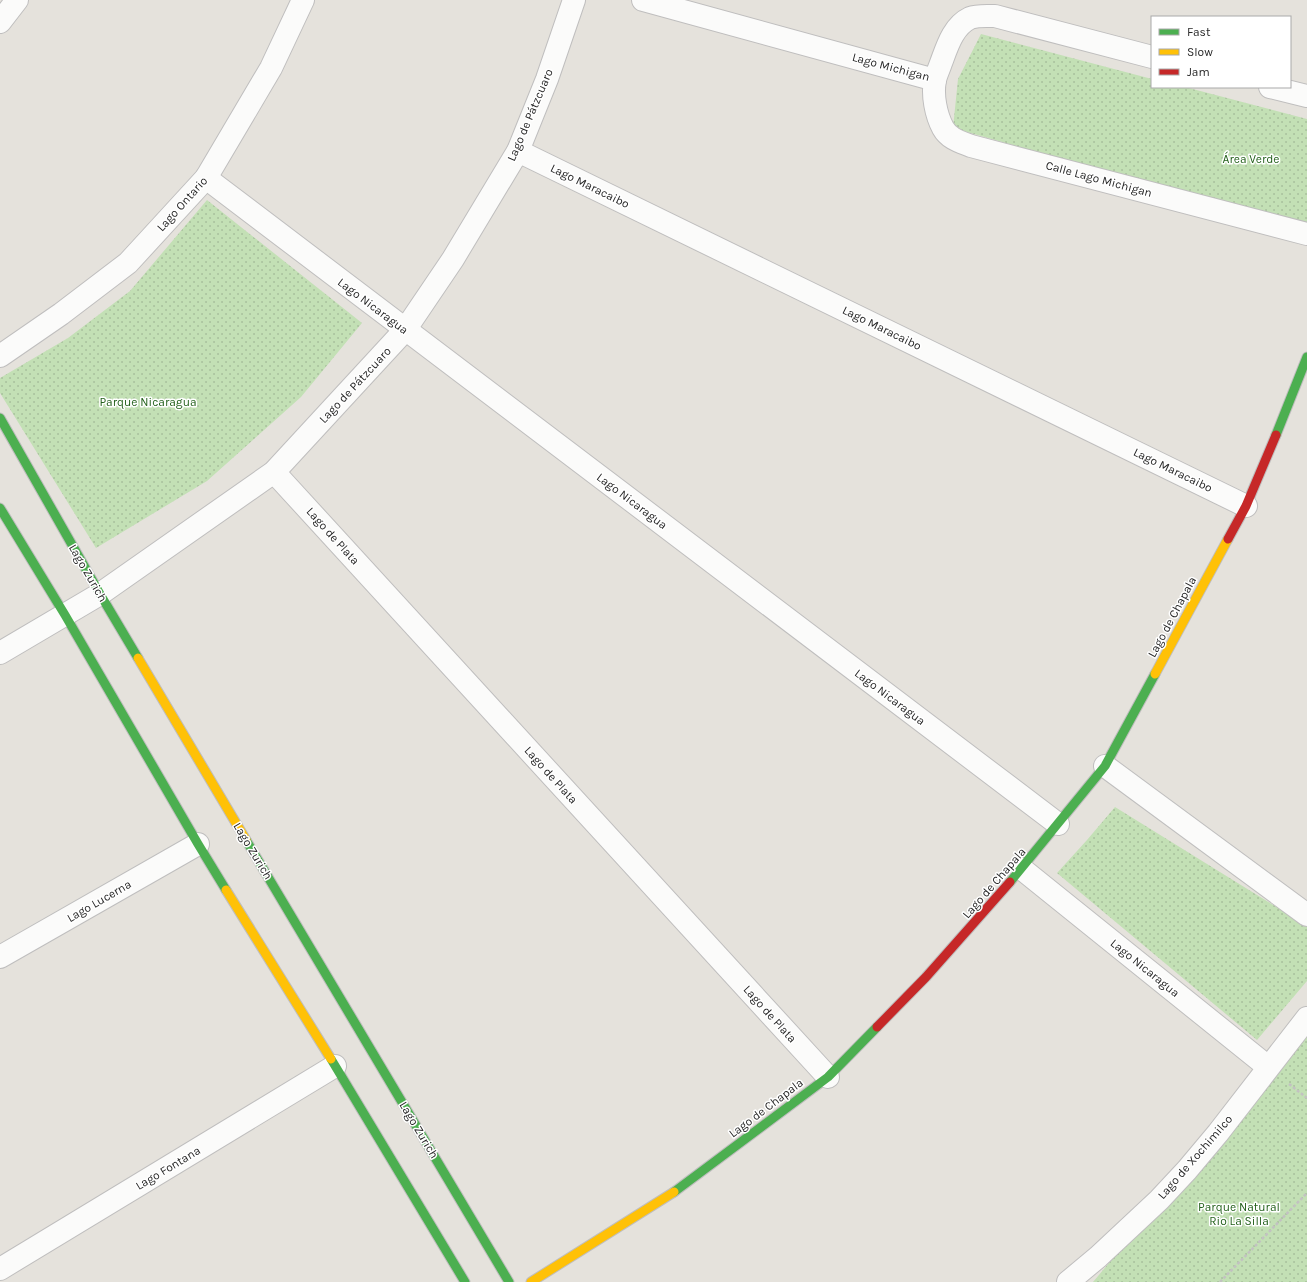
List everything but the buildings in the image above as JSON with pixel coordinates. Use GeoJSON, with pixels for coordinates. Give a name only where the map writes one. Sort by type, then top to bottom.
{"type":"FeatureCollection","features":[{"type":"Feature","properties":{"kind":"street"},"geometry":{"type":"LineString","coordinates":[[0,22],[17,0]]}},
{"type":"Feature","properties":{"kind":"street","name":"Lago Ontario"},"geometry":{"type":"LineString","coordinates":[[0,356],[61,314],[128,263],[206,178],[271,68],[303,0]]}},
{"type":"Feature","properties":{"kind":"street","name":"Lago de Pátzcuaro"},"geometry":{"type":"LineString","coordinates":[[0,653],[100,594],[274,472],[405,330],[453,259],[518,151],[547,79],[574,0]]}},
{"type":"Feature","properties":{"kind":"street","name":"Lago Michigan"},"geometry":{"type":"LineString","coordinates":[[643,0],[935,80],[952,36],[960,25],[970,18],[981,15],[995,16],[1151,57]]}},
{"type":"Feature","properties":{"kind":"street","name":"Calle Lago Michigan"},"geometry":{"type":"LineString","coordinates":[[935,80],[934,97],[937,114],[944,129],[954,139],[971,146],[1307,234]]}},
{"type":"Feature","properties":{"kind":"street"},"geometry":{"type":"LineString","coordinates":[[1274,88],[1307,96]]}},
{"type":"Feature","properties":{"kind":"street","name":"Lago Maracaibo"},"geometry":{"type":"LineString","coordinates":[[518,151],[1246,506]]}},
{"type":"Feature","properties":{"kind":"street","name":"Lago Nicaragua"},"geometry":{"type":"LineString","coordinates":[[206,178],[1058,824]]}},
{"type":"Feature","properties":{"kind":"street","name":"Lago de Chapala"},"geometry":{"type":"LineString","coordinates":[[544,1279],[674,1192],[828,1077],[926,977],[1022,869],[1105,766],[1246,506],[1307,357]]}},
{"type":"Feature","properties":{"kind":"street","name":"Lago Zurich"},"geometry":{"type":"LineString","coordinates":[[0,418],[100,594],[509,1282]]}},
{"type":"Feature","properties":{"kind":"street","name":"Lago de Plata"},"geometry":{"type":"LineString","coordinates":[[274,472],[828,1077]]}},
{"type":"Feature","properties":{"kind":"street"},"geometry":{"type":"LineString","coordinates":[[0,508],[65,615],[198,844],[335,1066],[465,1282]]}},
{"type":"Feature","properties":{"kind":"street"},"geometry":{"type":"LineString","coordinates":[[1105,766],[1307,915]]}},
{"type":"Feature","properties":{"kind":"street","name":"Lago Lucerna"},"geometry":{"type":"LineString","coordinates":[[0,957],[198,844]]}},
{"type":"Feature","properties":{"kind":"street","name":"Lago Nicaragua"},"geometry":{"type":"LineString","coordinates":[[1022,869],[1268,1067]]}},
{"type":"Feature","properties":{"kind":"street","name":"Lago de Xochimilco"},"geometry":{"type":"LineString","coordinates":[[1068,1282],[1098,1258],[1159,1200],[1218,1133],[1307,1018]]}},
{"type":"Feature","properties":{"kind":"street","name":"Lago Fontana"},"geometry":{"type":"LineString","coordinates":[[0,1269],[335,1066]]}},
{"type":"Feature","properties":{"kind":"path"},"geometry":{"type":"LineString","coordinates":[[1220,1282],[1307,1193]]}},
{"type":"Feature","properties":{"kind":"green space","name":"Área Verde"},"geometry":{"type":"Polygon","coordinates":[[[981,34],[1151,79],[1151,88],[1189,88],[1307,119],[1307,229],[953,128],[958,79],[981,34]]]}},
{"type":"Feature","properties":{"kind":"green space","name":"Parque Nicaragua"},"geometry":{"type":"Polygon","coordinates":[[[207,200],[362,323],[301,397],[207,481],[96,548],[0,393],[0,378],[68,338],[130,291],[207,200]]]}},
{"type":"Feature","properties":{"kind":"green space"},"geometry":{"type":"Polygon","coordinates":[[[1115,807],[1307,926],[1307,981],[1257,1040],[1057,873],[1115,807]]]}},
{"type":"Feature","properties":{"kind":"green space","name":"Parque Natural Rio La Silla"},"geometry":{"type":"Polygon","coordinates":[[[1307,1013],[1307,1282],[1093,1282],[1218,1133],[1307,1013]]]}},
{"type":"Feature","properties":{"kind":"traffic: fast"},"geometry":{"type":"LineString","coordinates":[[1276,435],[1307,357]]}},
{"type":"Feature","properties":{"kind":"traffic: fast"},"geometry":{"type":"LineString","coordinates":[[0,418],[138,658]]}},
{"type":"Feature","properties":{"kind":"traffic: fast"},"geometry":{"type":"LineString","coordinates":[[0,508],[65,615],[226,890]]}},
{"type":"Feature","properties":{"kind":"traffic: fast"},"geometry":{"type":"LineString","coordinates":[[1010,882],[1105,766],[1155,674]]}},
{"type":"Feature","properties":{"kind":"traffic: fast"},"geometry":{"type":"LineString","coordinates":[[246,840],[509,1282]]}},
{"type":"Feature","properties":{"kind":"traffic: fast"},"geometry":{"type":"LineString","coordinates":[[674,1192],[828,1077],[877,1027]]}},
{"type":"Feature","properties":{"kind":"traffic: fast"},"geometry":{"type":"LineString","coordinates":[[331,1059],[465,1282]]}},
{"type":"Feature","properties":{"kind":"traffic: slow"},"geometry":{"type":"LineString","coordinates":[[1155,674],[1228,539]]}},
{"type":"Feature","properties":{"kind":"traffic: slow"},"geometry":{"type":"LineString","coordinates":[[138,658],[246,840]]}},
{"type":"Feature","properties":{"kind":"traffic: slow"},"geometry":{"type":"LineString","coordinates":[[226,890],[331,1059]]}},
{"type":"Feature","properties":{"kind":"traffic: slow"},"geometry":{"type":"LineString","coordinates":[[531,1282],[674,1192]]}},
{"type":"Feature","properties":{"kind":"traffic: jam"},"geometry":{"type":"LineString","coordinates":[[1228,539],[1246,506],[1276,435]]}},
{"type":"Feature","properties":{"kind":"traffic: jam"},"geometry":{"type":"LineString","coordinates":[[877,1027],[926,977],[1010,882]]}}]}
